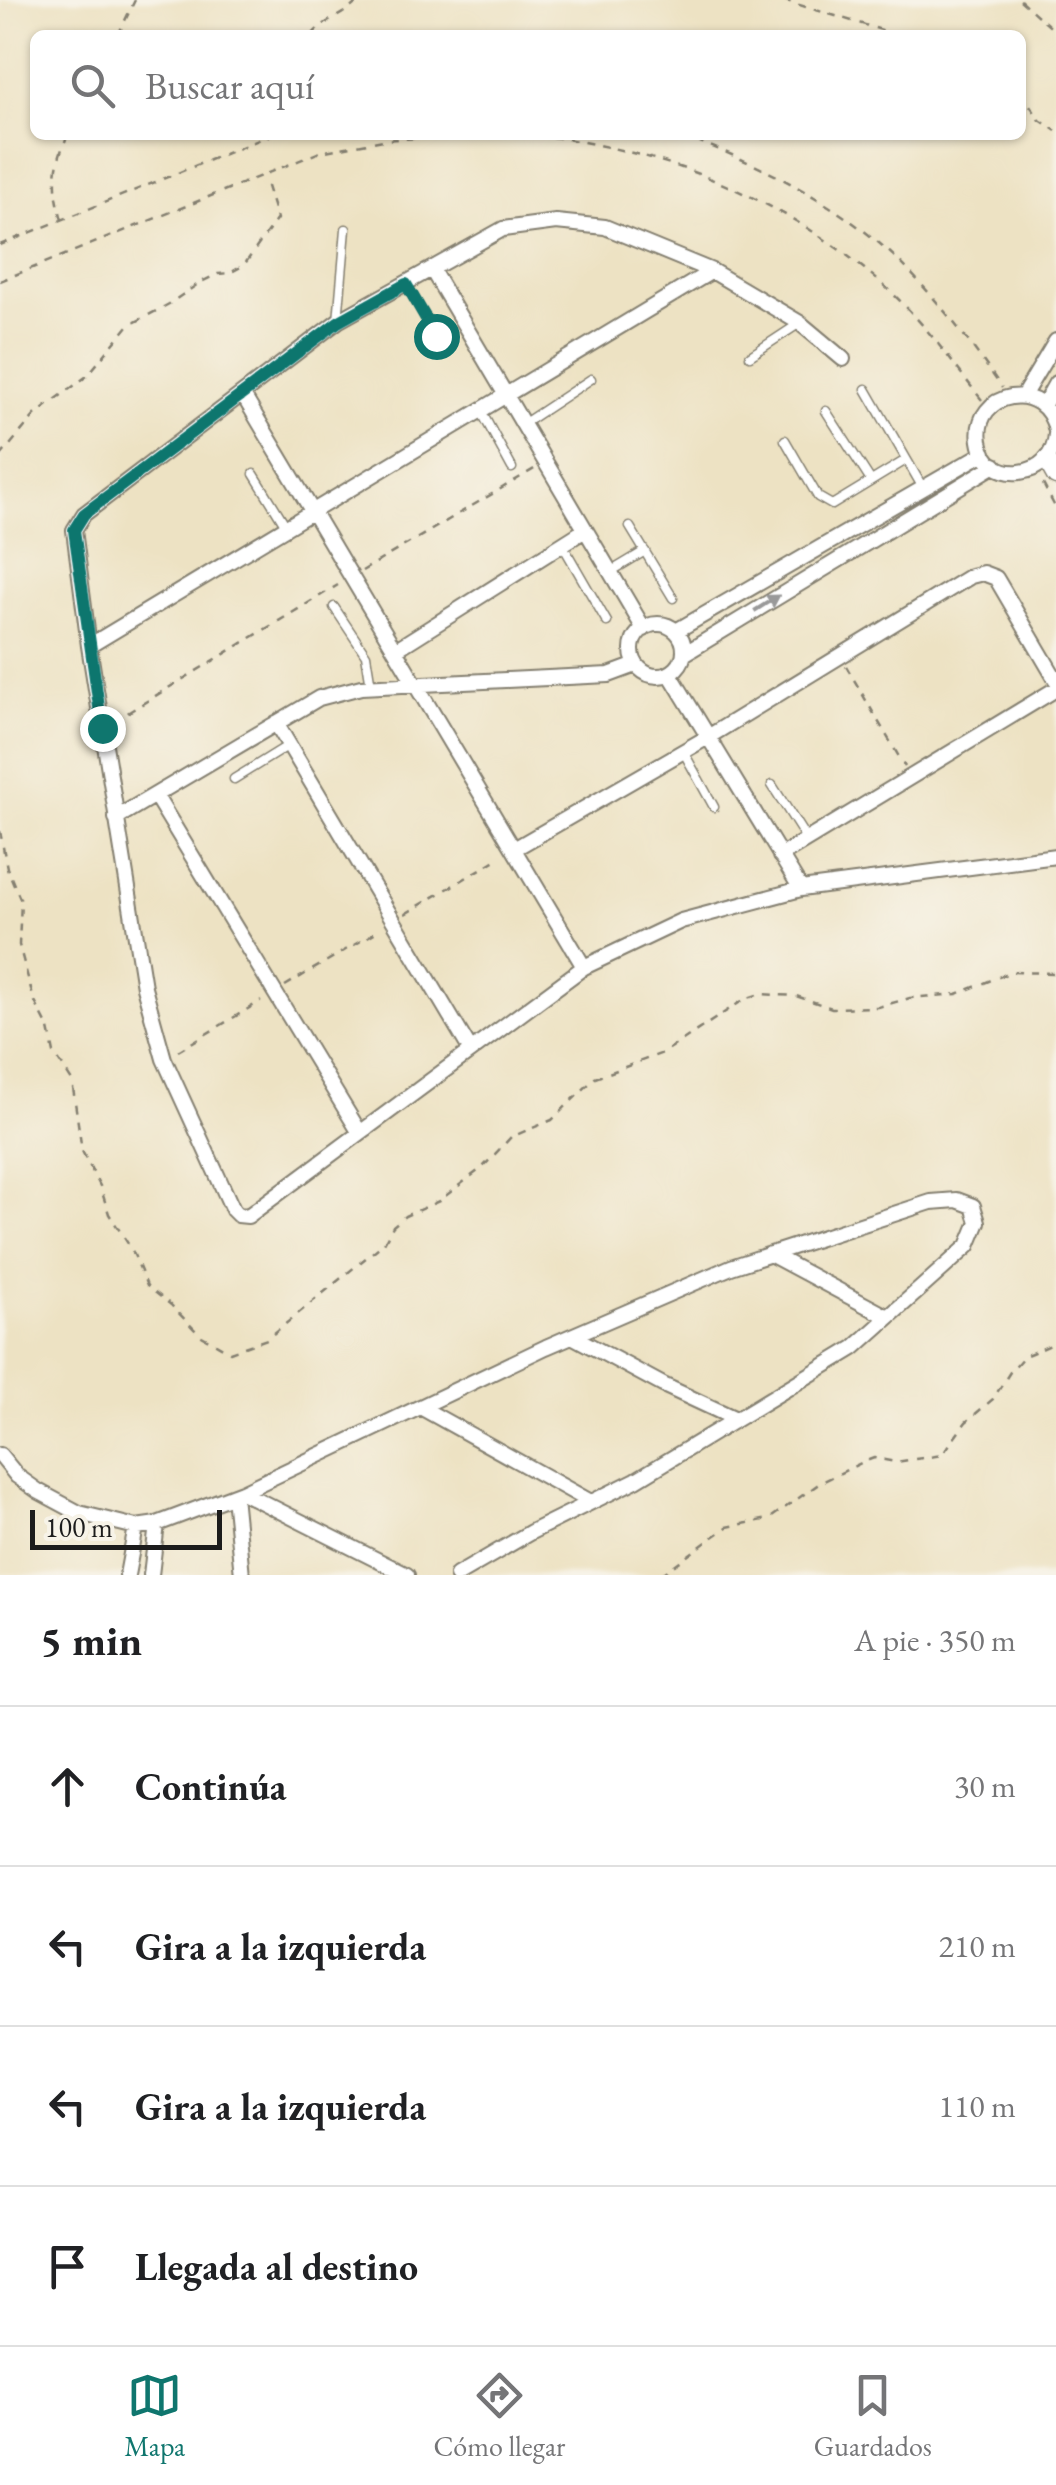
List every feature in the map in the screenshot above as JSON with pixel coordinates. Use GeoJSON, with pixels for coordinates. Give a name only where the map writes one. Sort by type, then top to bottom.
{"type":"FeatureCollection","features":[{"type":"Feature","properties":{"kind":"street"},"geometry":{"type":"LineString","coordinates":[[843,359],[800,323],[712,271],[605,227],[556,222],[503,229],[338,322],[84,514],[74,530],[89,646],[144,987],[164,1059],[238,1215],[248,1216],[584,967],[681,921],[801,889],[1056,856]]}},
{"type":"Feature","properties":{"kind":"street"},"geometry":{"type":"LineString","coordinates":[[432,270],[644,629]]}},
{"type":"Feature","properties":{"kind":"street"},"geometry":{"type":"LineString","coordinates":[[89,646],[712,271]]}},
{"type":"Feature","properties":{"kind":"street"},"geometry":{"type":"LineString","coordinates":[[1016,397],[1043,406],[1054,422],[1056,432],[1046,468],[1012,473],[994,465],[984,453],[979,430],[989,409],[1016,397],[1056,341]]}},
{"type":"Feature","properties":{"kind":"street"},"geometry":{"type":"LineString","coordinates":[[1043,406],[1056,383]]}},
{"type":"Feature","properties":{"kind":"street"},"geometry":{"type":"LineString","coordinates":[[243,395],[584,967]]}},
{"type":"Feature","properties":{"kind":"street"},"geometry":{"type":"LineString","coordinates":[[676,631],[984,453]]}},
{"type":"Feature","properties":{"kind":"street"},"geometry":{"type":"LineString","coordinates":[[684,654],[994,465]]}},
{"type":"Feature","properties":{"kind":"street"},"geometry":{"type":"LineString","coordinates":[[874,516],[883,532]]}},
{"type":"Feature","properties":{"kind":"street"},"geometry":{"type":"LineString","coordinates":[[395,650],[586,530]]}},
{"type":"Feature","properties":{"kind":"street"},"geometry":{"type":"LineString","coordinates":[[514,849],[708,737],[970,576],[983,573],[996,578],[1056,680]]}},
{"type":"Feature","properties":{"kind":"street"},"geometry":{"type":"LineString","coordinates":[[665,625],[676,631],[683,641],[680,666],[658,677],[646,674],[636,665],[634,641],[644,629],[665,625]]}},
{"type":"Feature","properties":{"kind":"street"},"geometry":{"type":"LineString","coordinates":[[116,818],[320,698],[371,686],[609,676],[636,665]]}},
{"type":"Feature","properties":{"kind":"street"},"geometry":{"type":"LineString","coordinates":[[670,674],[801,889]]}},
{"type":"Feature","properties":{"kind":"street"},"geometry":{"type":"LineString","coordinates":[[780,856],[1056,689]]}},
{"type":"Feature","properties":{"kind":"street"},"geometry":{"type":"LineString","coordinates":[[276,724],[470,1051]]}},
{"type":"Feature","properties":{"kind":"street"},"geometry":{"type":"LineString","coordinates":[[155,795],[360,1133]]}},
{"type":"Feature","properties":{"kind":"street"},"geometry":{"type":"LineString","coordinates":[[0,1455],[18,1476],[63,1506],[136,1526],[157,1524],[238,1494],[572,1336],[731,1267],[931,1202],[957,1200],[973,1206],[978,1222],[968,1246],[854,1348],[636,1480],[456,1575]]}},
{"type":"Feature","properties":{"kind":"street"},"geometry":{"type":"LineString","coordinates":[[770,1254],[888,1317]]}},
{"type":"Feature","properties":{"kind":"street"},"geometry":{"type":"LineString","coordinates":[[572,1336],[663,1386],[736,1420]]}},
{"type":"Feature","properties":{"kind":"street"},"geometry":{"type":"LineString","coordinates":[[420,1407],[591,1502]]}},
{"type":"Feature","properties":{"kind":"street"},"geometry":{"type":"LineString","coordinates":[[238,1494],[242,1575]]}},
{"type":"Feature","properties":{"kind":"street"},"geometry":{"type":"LineString","coordinates":[[238,1494],[407,1575]]}},
{"type":"Feature","properties":{"kind":"street"},"geometry":{"type":"LineString","coordinates":[[152,1575],[157,1524]]}},
{"type":"Feature","properties":{"kind":"street"},"geometry":{"type":"LineString","coordinates":[[127,1575],[136,1526]]}},
{"type":"Feature","properties":{"kind":"lane"},"geometry":{"type":"LineString","coordinates":[[338,322],[346,229]]}},
{"type":"Feature","properties":{"kind":"lane"},"geometry":{"type":"LineString","coordinates":[[406,284],[436,336]]}},
{"type":"Feature","properties":{"kind":"lane"},"geometry":{"type":"LineString","coordinates":[[750,356],[800,323]]}},
{"type":"Feature","properties":{"kind":"lane"},"geometry":{"type":"LineString","coordinates":[[523,424],[591,378]]}},
{"type":"Feature","properties":{"kind":"lane"},"geometry":{"type":"LineString","coordinates":[[866,389],[923,488]]}},
{"type":"Feature","properties":{"kind":"lane"},"geometry":{"type":"LineString","coordinates":[[481,411],[512,468]]}},
{"type":"Feature","properties":{"kind":"lane"},"geometry":{"type":"LineString","coordinates":[[826,411],[871,481]]}},
{"type":"Feature","properties":{"kind":"lane"},"geometry":{"type":"LineString","coordinates":[[785,440],[818,498],[825,503],[832,504],[906,460]]}},
{"type":"Feature","properties":{"kind":"lane"},"geometry":{"type":"LineString","coordinates":[[254,474],[286,526]]}},
{"type":"Feature","properties":{"kind":"lane"},"geometry":{"type":"LineString","coordinates":[[630,528],[673,598]]}},
{"type":"Feature","properties":{"kind":"lane"},"geometry":{"type":"LineString","coordinates":[[562,544],[607,622]]}},
{"type":"Feature","properties":{"kind":"lane"},"geometry":{"type":"LineString","coordinates":[[610,572],[645,551]]}},
{"type":"Feature","properties":{"kind":"lane"},"geometry":{"type":"LineString","coordinates":[[334,607],[366,656],[371,686]]}},
{"type":"Feature","properties":{"kind":"lane"},"geometry":{"type":"LineString","coordinates":[[234,779],[288,745]]}},
{"type":"Feature","properties":{"kind":"lane"},"geometry":{"type":"LineString","coordinates":[[683,751],[714,806]]}},
{"type":"Feature","properties":{"kind":"lane"},"geometry":{"type":"LineString","coordinates":[[772,785],[807,840]]}},
{"type":"Feature","properties":{"kind":"path"},"geometry":{"type":"LineString","coordinates":[[120,30],[135,0]]}},
{"type":"Feature","properties":{"kind":"path"},"geometry":{"type":"LineString","coordinates":[[316,30],[359,0]]}},
{"type":"Feature","properties":{"kind":"path"},"geometry":{"type":"LineString","coordinates":[[783,0],[882,30]]}},
{"type":"Feature","properties":{"kind":"path"},"geometry":{"type":"LineString","coordinates":[[1020,0],[1056,32]]}},
{"type":"Feature","properties":{"kind":"path"},"geometry":{"type":"LineString","coordinates":[[1026,99],[1040,120],[1056,131]]}},
{"type":"Feature","properties":{"kind":"path"},"geometry":{"type":"LineString","coordinates":[[62,220],[54,191],[54,170],[66,140]]}},
{"type":"Feature","properties":{"kind":"path"},"geometry":{"type":"LineString","coordinates":[[0,245],[256,140]]}},
{"type":"Feature","properties":{"kind":"path"},"geometry":{"type":"LineString","coordinates":[[0,281],[258,174],[320,152],[383,140]]}},
{"type":"Feature","properties":{"kind":"path"},"geometry":{"type":"LineString","coordinates":[[578,140],[665,163],[756,197],[804,226],[893,294],[989,409]]}},
{"type":"Feature","properties":{"kind":"path"},"geometry":{"type":"LineString","coordinates":[[693,140],[773,173],[814,197],[897,259],[1016,397]]}},
{"type":"Feature","properties":{"kind":"path"},"geometry":{"type":"LineString","coordinates":[[0,457],[35,414],[87,376],[106,348],[128,326],[201,282],[230,273],[253,257],[277,219],[266,183]]}},
{"type":"Feature","properties":{"kind":"path"},"geometry":{"type":"LineString","coordinates":[[102,728],[546,462]]}},
{"type":"Feature","properties":{"kind":"path"},"geometry":{"type":"LineString","coordinates":[[1046,468],[1056,510]]}},
{"type":"Feature","properties":{"kind":"path"},"geometry":{"type":"LineString","coordinates":[[840,656],[911,777]]}},
{"type":"Feature","properties":{"kind":"path"},"geometry":{"type":"LineString","coordinates":[[0,832],[7,868],[21,901],[19,945],[34,1000],[49,1029],[54,1053],[72,1081],[82,1151],[109,1214],[132,1250],[146,1286],[172,1305],[200,1335],[230,1352],[268,1338],[384,1243],[393,1226],[405,1216],[439,1201],[483,1167],[511,1138],[552,1120],[595,1078],[663,1053],[746,999],[760,994],[796,996],[832,1008],[878,1007],[910,998],[957,994],[1011,972],[1056,973]]}},
{"type":"Feature","properties":{"kind":"path"},"geometry":{"type":"LineString","coordinates":[[164,1059],[514,849]]}},
{"type":"Feature","properties":{"kind":"path"},"geometry":{"type":"LineString","coordinates":[[661,1575],[728,1528],[769,1520],[820,1483],[862,1463],[874,1458],[896,1462],[942,1454],[966,1422],[993,1398],[1024,1356],[1056,1343]]}},
{"type":"Feature","properties":{"kind":"route"},"geometry":{"type":"LineString","coordinates":[[102,728],[74,530],[84,514],[338,322],[406,284],[436,336]]}}]}
